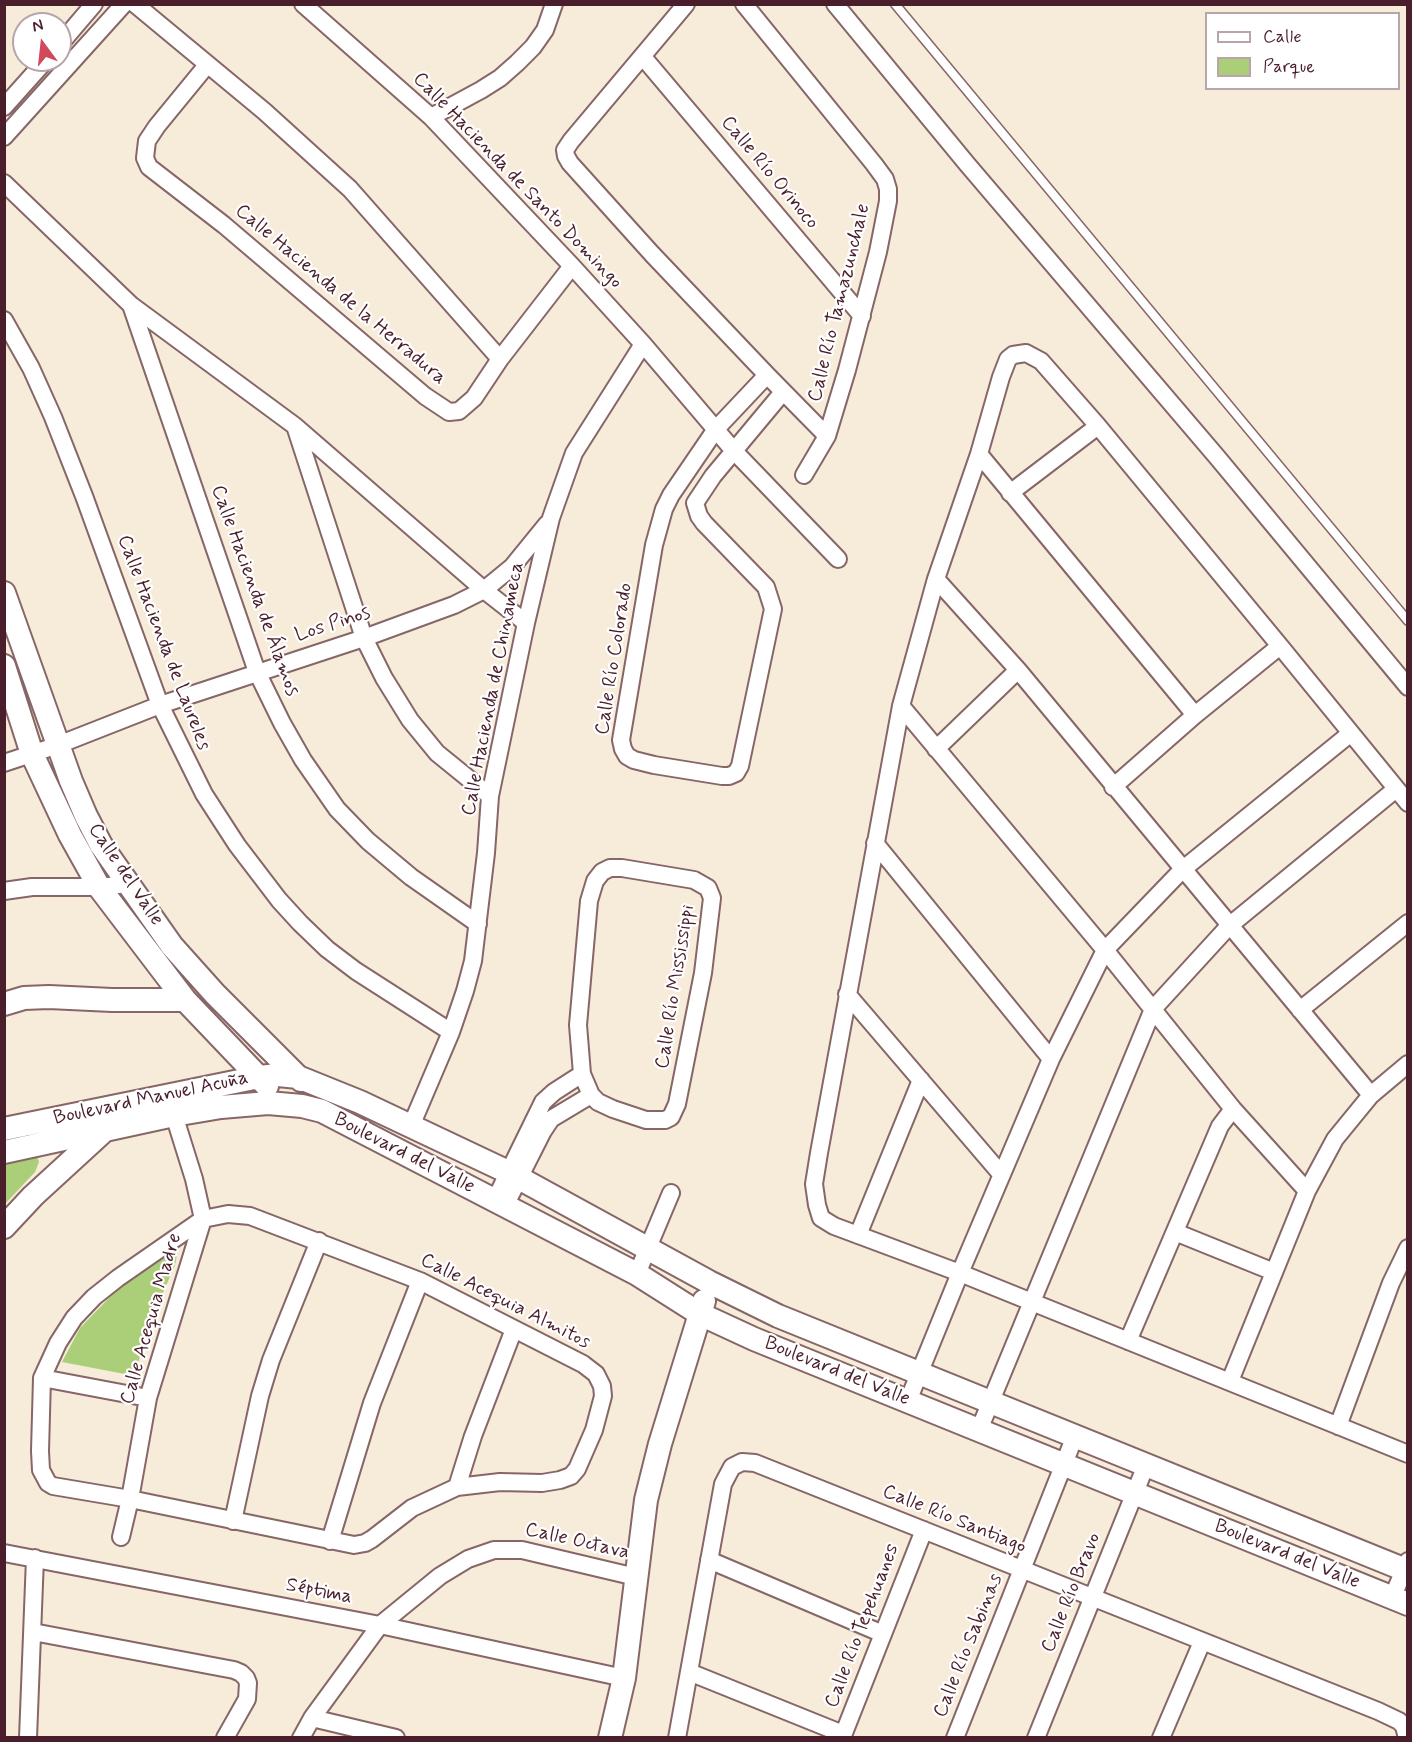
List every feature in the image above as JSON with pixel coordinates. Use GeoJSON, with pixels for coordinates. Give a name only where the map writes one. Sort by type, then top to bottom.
{"type":"FeatureCollection","features":[{"type":"Feature","properties":{"kind":"street"},"geometry":{"type":"LineString","coordinates":[[72,30],[94,4]]}},
{"type":"Feature","properties":{"kind":"street"},"geometry":{"type":"LineString","coordinates":[[4,137],[124,4]]}},
{"type":"Feature","properties":{"kind":"street"},"geometry":{"type":"LineString","coordinates":[[135,4],[264,111],[350,189],[500,358]]}},
{"type":"Feature","properties":{"kind":"street","name":"Calle Hacienda de Santo Domingo"},"geometry":{"type":"LineString","coordinates":[[303,4],[431,117],[572,266],[734,450],[838,559]]}},
{"type":"Feature","properties":{"kind":"street"},"geometry":{"type":"LineString","coordinates":[[431,117],[490,84],[518,63],[545,30],[554,4]]}},
{"type":"Feature","properties":{"kind":"street"},"geometry":{"type":"LineString","coordinates":[[686,4],[571,141],[565,150],[566,156],[637,237],[766,375],[827,436]]}},
{"type":"Feature","properties":{"kind":"street","name":"Calle Río Tamazunchale"},"geometry":{"type":"LineString","coordinates":[[744,4],[885,179],[888,189],[888,201],[878,252],[827,436],[804,475]]}},
{"type":"Feature","properties":{"kind":"street"},"geometry":{"type":"LineString","coordinates":[[835,4],[967,164],[1217,457],[1407,687]]}},
{"type":"Feature","properties":{"kind":"street","name":"Calle Río Orinoco"},"geometry":{"type":"LineString","coordinates":[[643,57],[862,316]]}},
{"type":"Feature","properties":{"kind":"street","name":"Calle Hacienda de la Herradura"},"geometry":{"type":"LineString","coordinates":[[207,65],[147,141],[145,158],[149,167],[224,225],[425,396],[449,412],[459,411],[467,406],[500,358],[572,266]]}},
{"type":"Feature","properties":{"kind":"street"},"geometry":{"type":"LineString","coordinates":[[4,107],[35,72]]}},
{"type":"Feature","properties":{"kind":"street"},"geometry":{"type":"LineString","coordinates":[[4,183],[131,305],[295,426],[484,590],[526,623]]}},
{"type":"Feature","properties":{"kind":"street","name":"Calle Hacienda de Álamos"},"geometry":{"type":"LineString","coordinates":[[131,305],[257,672],[303,760],[337,809],[368,841],[411,877],[478,924]]}},
{"type":"Feature","properties":{"kind":"street","name":"Calle Hacienda de Laureles"},"geometry":{"type":"LineString","coordinates":[[4,320],[31,368],[53,417],[160,705],[204,794],[237,844],[279,900],[300,923],[334,954],[451,1032]]}},
{"type":"Feature","properties":{"kind":"street","name":"Calle Hacienda de Chinameca"},"geometry":{"type":"LineString","coordinates":[[411,1126],[451,1032],[468,981],[478,924],[490,796],[526,623],[551,518],[574,453],[643,344]]}},
{"type":"Feature","properties":{"kind":"street"},"geometry":{"type":"LineString","coordinates":[[1407,803],[1098,426],[1041,361],[1026,353],[1013,354],[1008,359],[979,454],[936,579],[901,706],[814,1184],[821,1218],[834,1226],[1033,1302],[1407,1454]]}},
{"type":"Feature","properties":{"kind":"street"},"geometry":{"type":"LineString","coordinates":[[717,429],[766,375]]}},
{"type":"Feature","properties":{"kind":"street"},"geometry":{"type":"LineString","coordinates":[[734,450],[783,392]]}},
{"type":"Feature","properties":{"kind":"street"},"geometry":{"type":"LineString","coordinates":[[295,426],[364,638],[384,678],[410,720],[437,753],[490,796]]}},
{"type":"Feature","properties":{"kind":"street"},"geometry":{"type":"LineString","coordinates":[[1011,493],[1098,426]]}},
{"type":"Feature","properties":{"kind":"street","name":"Calle Río Colorado"},"geometry":{"type":"LineString","coordinates":[[717,429],[671,495],[659,524],[621,740],[627,756],[634,760],[722,776],[729,776],[740,766],[773,609],[766,587],[704,523],[696,509],[696,503],[734,450]]}},
{"type":"Feature","properties":{"kind":"street"},"geometry":{"type":"LineString","coordinates":[[979,454],[1196,715]]}},
{"type":"Feature","properties":{"kind":"street","name":"Los Pinos"},"geometry":{"type":"LineString","coordinates":[[4,763],[58,745],[160,705],[422,618],[484,590],[512,567],[551,518]]}},
{"type":"Feature","properties":{"kind":"street"},"geometry":{"type":"LineString","coordinates":[[936,579],[1018,670],[1371,1095]]}},
{"type":"Feature","properties":{"kind":"street","name":"Calle del Valle"},"geometry":{"type":"LineString","coordinates":[[4,593],[58,745],[86,816],[101,845],[172,946],[249,1030],[298,1077],[322,1111]]}},
{"type":"Feature","properties":{"kind":"street"},"geometry":{"type":"LineString","coordinates":[[1113,787],[1280,646]]}},
{"type":"Feature","properties":{"kind":"street","name":"Calle del Valle"},"geometry":{"type":"LineString","coordinates":[[4,666],[32,754],[70,835],[99,887],[185,1000],[285,1104]]}},
{"type":"Feature","properties":{"kind":"street"},"geometry":{"type":"LineString","coordinates":[[936,749],[1018,670]]}},
{"type":"Feature","properties":{"kind":"street"},"geometry":{"type":"LineString","coordinates":[[901,706],[1105,950],[1233,1109],[1307,1191]]}},
{"type":"Feature","properties":{"kind":"street"},"geometry":{"type":"LineString","coordinates":[[908,1401],[1051,1059],[1105,950],[1182,870],[1351,734]]}},
{"type":"Feature","properties":{"kind":"street"},"geometry":{"type":"LineString","coordinates":[[979,1430],[1153,1009],[1229,926],[1396,789]]}},
{"type":"Feature","properties":{"kind":"street"},"geometry":{"type":"LineString","coordinates":[[875,843],[1051,1059]]}},
{"type":"Feature","properties":{"kind":"street","name":"Calle Río Mississippi"},"geometry":{"type":"LineString","coordinates":[[610,868],[622,868],[694,880],[703,884],[708,888],[712,898],[712,912],[704,973],[675,1112],[665,1120],[646,1120],[613,1109],[598,1102],[591,1095],[582,1074],[578,1025],[589,901],[595,881],[602,872],[610,868]]}},
{"type":"Feature","properties":{"kind":"street"},"geometry":{"type":"LineString","coordinates":[[4,891],[32,887],[99,887],[128,884]]}},
{"type":"Feature","properties":{"kind":"street"},"geometry":{"type":"LineString","coordinates":[[1300,1010],[1407,923]]}},
{"type":"Feature","properties":{"kind":"street"},"geometry":{"type":"LineString","coordinates":[[847,994],[1001,1174]]}},
{"type":"Feature","properties":{"kind":"street"},"geometry":{"type":"LineString","coordinates":[[4,1004],[24,998],[49,997],[185,1000]]}},
{"type":"Feature","properties":{"kind":"street"},"geometry":{"type":"LineString","coordinates":[[1230,1381],[1307,1191],[1335,1139],[1371,1095],[1407,1064]]}},
{"type":"Feature","properties":{"kind":"street"},"geometry":{"type":"LineString","coordinates":[[500,1203],[514,1175],[543,1102],[582,1074]]}},
{"type":"Feature","properties":{"kind":"street","name":"Boulevard Manuel Acuña"},"geometry":{"type":"LineString","coordinates":[[4,1130],[259,1077],[278,1075],[298,1077]]}},
{"type":"Feature","properties":{"kind":"street","name":"Boulevard del Valle"},"geometry":{"type":"LineString","coordinates":[[298,1077],[360,1102],[514,1175],[709,1282],[778,1316],[1406,1567]]}},
{"type":"Feature","properties":{"kind":"street"},"geometry":{"type":"LineString","coordinates":[[858,1235],[921,1080]]}},
{"type":"Feature","properties":{"kind":"street"},"geometry":{"type":"LineString","coordinates":[[514,1175],[551,1119],[591,1095]]}},
{"type":"Feature","properties":{"kind":"street","name":"Boulevard Manuel Acuña"},"geometry":{"type":"LineString","coordinates":[[4,1152],[174,1115],[251,1104],[285,1104]]}},
{"type":"Feature","properties":{"kind":"street","name":"Boulevard del Valle"},"geometry":{"type":"LineString","coordinates":[[285,1104],[322,1111],[637,1274],[700,1314],[764,1343],[1400,1601]]}},
{"type":"Feature","properties":{"kind":"street"},"geometry":{"type":"LineString","coordinates":[[1128,1341],[1220,1126],[1233,1109]]}},
{"type":"Feature","properties":{"kind":"street","name":"Calle Acequia Madre"},"geometry":{"type":"LineString","coordinates":[[121,1537],[148,1398],[203,1219],[194,1179],[174,1115]]}},
{"type":"Feature","properties":{"kind":"street"},"geometry":{"type":"LineString","coordinates":[[4,1227],[33,1196],[106,1129]]}},
{"type":"Feature","properties":{"kind":"street"},"geometry":{"type":"LineString","coordinates":[[637,1274],[671,1193]]}},
{"type":"Feature","properties":{"kind":"street","name":"Calle Acequia Almitos"},"geometry":{"type":"LineString","coordinates":[[228,1214],[250,1216],[319,1241],[420,1281],[583,1364],[596,1374],[602,1386],[603,1396],[594,1430],[577,1469],[571,1476],[542,1483],[500,1482],[457,1487],[412,1508],[365,1543],[354,1545],[130,1499],[53,1486],[48,1483],[41,1470],[42,1378],[58,1343],[74,1318],[94,1297],[203,1219],[228,1214]]}},
{"type":"Feature","properties":{"kind":"street"},"geometry":{"type":"LineString","coordinates":[[1175,1232],[1274,1272]]}},
{"type":"Feature","properties":{"kind":"street"},"geometry":{"type":"LineString","coordinates":[[233,1521],[268,1369],[319,1241]]}},
{"type":"Feature","properties":{"kind":"street"},"geometry":{"type":"LineString","coordinates":[[1338,1426],[1407,1248]]}},
{"type":"Feature","properties":{"kind":"street"},"geometry":{"type":"LineString","coordinates":[[330,1541],[372,1403],[420,1281]]}},
{"type":"Feature","properties":{"kind":"street"},"geometry":{"type":"LineString","coordinates":[[610,1737],[624,1678],[646,1500],[660,1444],[709,1282]]}},
{"type":"Feature","properties":{"kind":"street"},"geometry":{"type":"LineString","coordinates":[[457,1487],[473,1436],[514,1329]]}},
{"type":"Feature","properties":{"kind":"street"},"geometry":{"type":"LineString","coordinates":[[42,1378],[148,1398]]}},
{"type":"Feature","properties":{"kind":"street","name":"Calle Río Sabinas"},"geometry":{"type":"LineString","coordinates":[[956,1737],[1075,1436]]}},
{"type":"Feature","properties":{"kind":"street","name":"Calle Río Santiago"},"geometry":{"type":"LineString","coordinates":[[677,1737],[723,1484],[732,1467],[742,1462],[755,1463],[1393,1718],[1404,1726],[1407,1737]]}},
{"type":"Feature","properties":{"kind":"street","name":"Calle Río Bravo"},"geometry":{"type":"LineString","coordinates":[[1036,1737],[1146,1465]]}},
{"type":"Feature","properties":{"kind":"street","name":"Calle Río Tepehuanes"},"geometry":{"type":"LineString","coordinates":[[843,1736],[924,1530]]}},
{"type":"Feature","properties":{"kind":"street","name":"Calle Octava"},"geometry":{"type":"LineString","coordinates":[[380,1625],[440,1576],[468,1559],[494,1550],[508,1548],[542,1554],[636,1577]]}},
{"type":"Feature","properties":{"kind":"street","name":"Séptima"},"geometry":{"type":"LineString","coordinates":[[4,1553],[380,1625],[624,1678]]}},
{"type":"Feature","properties":{"kind":"street"},"geometry":{"type":"LineString","coordinates":[[28,1737],[35,1558]]}},
{"type":"Feature","properties":{"kind":"street"},"geometry":{"type":"LineString","coordinates":[[709,1560],[883,1634]]}},
{"type":"Feature","properties":{"kind":"street"},"geometry":{"type":"LineString","coordinates":[[1400,1601],[1406,1567]]}},
{"type":"Feature","properties":{"kind":"street"},"geometry":{"type":"LineString","coordinates":[[301,1737],[312,1718],[380,1625]]}},
{"type":"Feature","properties":{"kind":"street"},"geometry":{"type":"LineString","coordinates":[[33,1632],[241,1673],[248,1683],[248,1699],[225,1737]]}},
{"type":"Feature","properties":{"kind":"street"},"geometry":{"type":"LineString","coordinates":[[1161,1737],[1202,1642]]}},
{"type":"Feature","properties":{"kind":"street"},"geometry":{"type":"LineString","coordinates":[[689,1672],[843,1736]]}},
{"type":"Feature","properties":{"kind":"street"},"geometry":{"type":"LineString","coordinates":[[312,1718],[396,1737]]}},
{"type":"Feature","properties":{"kind":"lane"},"geometry":{"type":"LineString","coordinates":[[895,4],[1407,621]]}},
{"type":"Feature","properties":{"kind":"green space"},"geometry":{"type":"Polygon","coordinates":[[[5,1156],[37,1156],[39,1162],[35,1172],[5,1204],[5,1156]]]}},
{"type":"Feature","properties":{"kind":"green space"},"geometry":{"type":"Polygon","coordinates":[[[170,1249],[178,1250],[175,1265],[146,1332],[135,1376],[62,1362],[80,1328],[133,1273],[170,1249]]]}}]}
